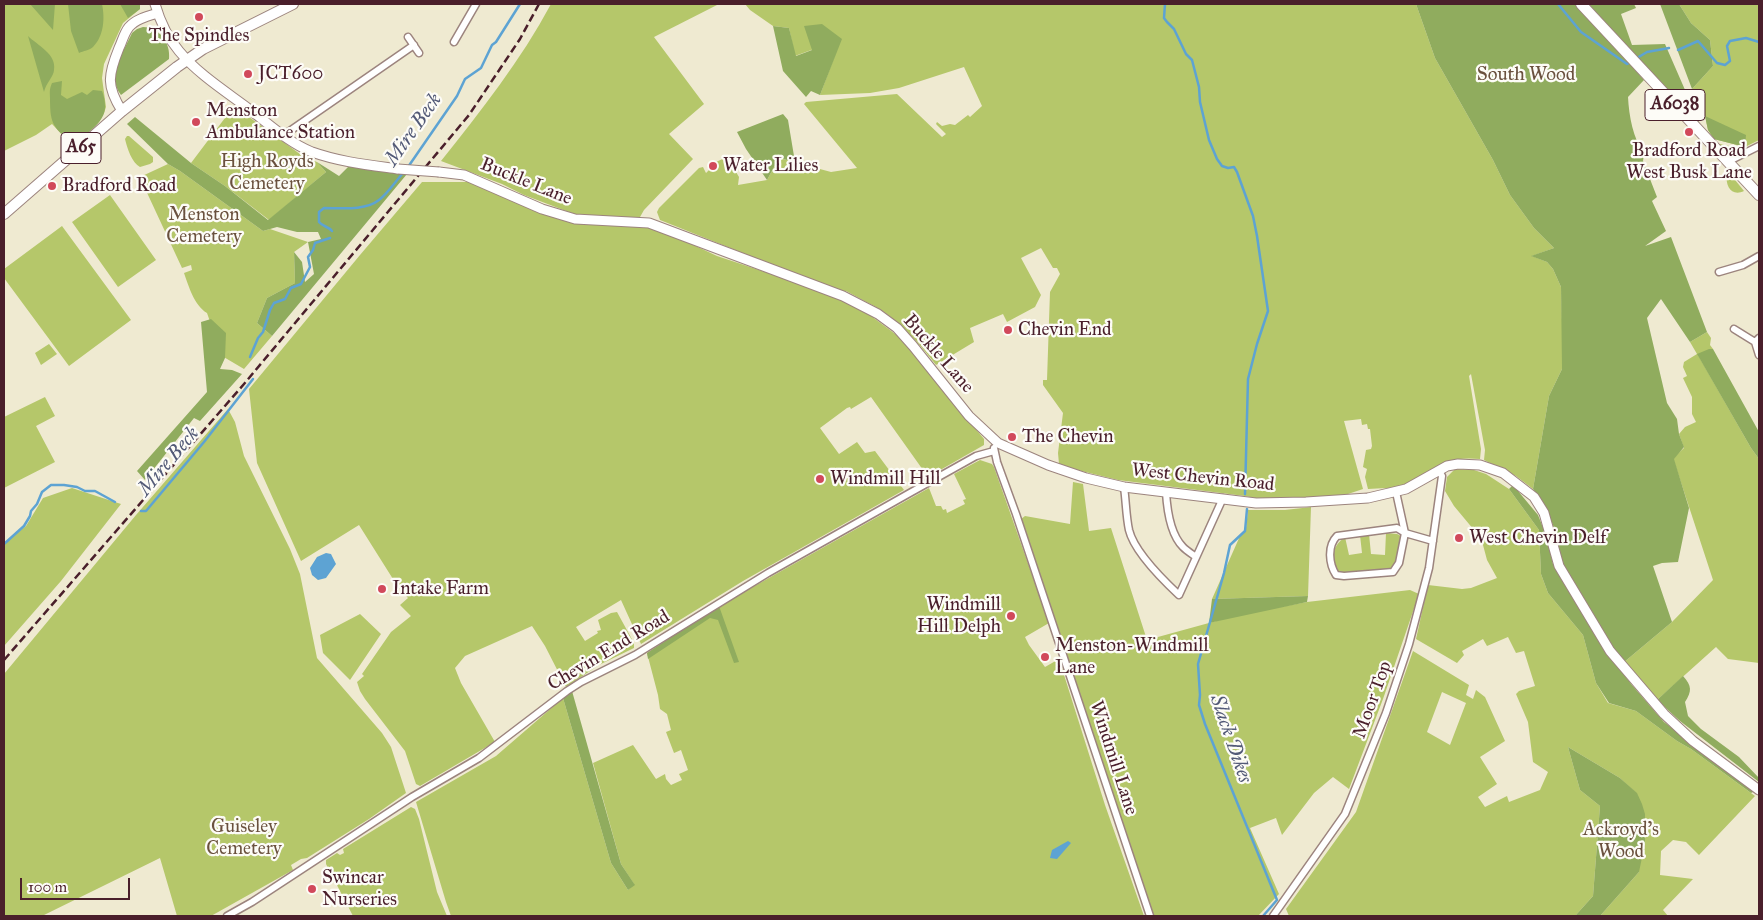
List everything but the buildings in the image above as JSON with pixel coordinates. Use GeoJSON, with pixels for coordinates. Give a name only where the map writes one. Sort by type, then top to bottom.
{"type":"FeatureCollection","features":[{"type":"Feature","properties":{"kind":"main road","name":"A65"},"geometry":{"type":"LineString","coordinates":[[4,214],[122,112],[187,60],[207,47],[293,4]]}},
{"type":"Feature","properties":{"kind":"main road","name":"A6038"},"geometry":{"type":"LineString","coordinates":[[1581,4],[1759,195]]}},
{"type":"Feature","properties":{"kind":"street","name":"Buckle Lane"},"geometry":{"type":"LineString","coordinates":[[155,4],[170,38],[187,60],[208,78],[298,145],[319,154],[356,164],[464,174],[542,209],[575,219],[649,223],[843,296],[878,314],[897,328],[914,346],[969,416],[993,439]]}},
{"type":"Feature","properties":{"kind":"street"},"geometry":{"type":"LineString","coordinates":[[454,42],[476,4]]}},
{"type":"Feature","properties":{"kind":"street"},"geometry":{"type":"LineString","coordinates":[[122,112],[114,99],[110,85],[111,68],[130,27],[141,19],[158,13]]}},
{"type":"Feature","properties":{"kind":"street"},"geometry":{"type":"LineString","coordinates":[[408,37],[419,53]]}},
{"type":"Feature","properties":{"kind":"street"},"geometry":{"type":"LineString","coordinates":[[284,136],[414,45]]}},
{"type":"Feature","properties":{"kind":"street"},"geometry":{"type":"LineString","coordinates":[[1727,162],[1759,146]]}},
{"type":"Feature","properties":{"kind":"street"},"geometry":{"type":"LineString","coordinates":[[1719,272],[1742,265],[1759,256]]}},
{"type":"Feature","properties":{"kind":"street"},"geometry":{"type":"LineString","coordinates":[[1734,329],[1757,340],[1759,355]]}},
{"type":"Feature","properties":{"kind":"street","name":"Windmill Lane"},"geometry":{"type":"LineString","coordinates":[[993,439],[994,451],[1150,916]]}},
{"type":"Feature","properties":{"kind":"street","name":"West Chevin Road"},"geometry":{"type":"LineString","coordinates":[[993,439],[1016,452],[1059,469],[1124,487],[1256,503],[1368,498],[1396,492],[1417,484],[1447,466],[1458,464],[1480,465],[1503,473],[1534,497],[1544,513],[1559,566],[1610,651],[1664,714],[1693,741],[1759,790]]}},
{"type":"Feature","properties":{"kind":"street","name":"Chevin End Road"},"geometry":{"type":"LineString","coordinates":[[227,916],[259,898],[412,797],[479,758],[566,691],[635,655],[768,573],[910,493],[976,456],[994,451]]}},
{"type":"Feature","properties":{"kind":"street","name":"Moor Top"},"geometry":{"type":"LineString","coordinates":[[1274,916],[1345,814],[1386,713],[1410,644],[1429,568],[1442,476],[1439,471]]}},
{"type":"Feature","properties":{"kind":"street"},"geometry":{"type":"LineString","coordinates":[[1124,487],[1129,531],[1144,557],[1163,580],[1179,594],[1223,498]]}},
{"type":"Feature","properties":{"kind":"street"},"geometry":{"type":"LineString","coordinates":[[1166,492],[1167,509],[1175,534],[1182,547],[1196,557]]}},
{"type":"Feature","properties":{"kind":"street"},"geometry":{"type":"LineString","coordinates":[[1396,492],[1405,533],[1399,563],[1392,572],[1336,575],[1331,568],[1330,550],[1337,536],[1397,528],[1405,533],[1433,541]]}},
{"type":"Feature","properties":{"kind":"green space"},"geometry":{"type":"Polygon","coordinates":[[[4,4],[140,4],[140,9],[123,23],[104,64],[102,78],[106,107],[104,113],[99,122],[72,145],[52,124],[36,135],[4,151],[4,4]]]}},
{"type":"Feature","properties":{"kind":"green space"},"geometry":{"type":"Polygon","coordinates":[[[30,4],[55,4],[53,30],[30,4]]]}},
{"type":"Feature","properties":{"kind":"green space"},"geometry":{"type":"Polygon","coordinates":[[[68,4],[102,4],[103,21],[97,43],[92,48],[79,53],[71,31],[68,4]]]}},
{"type":"Feature","properties":{"kind":"green space"},"geometry":{"type":"Polygon","coordinates":[[[120,4],[140,4],[140,9],[128,18],[120,4]]]}},
{"type":"Feature","properties":{"kind":"green space"},"geometry":{"type":"Polygon","coordinates":[[[551,4],[719,4],[654,37],[704,104],[669,134],[693,159],[644,210],[640,217],[574,214],[441,161],[514,65],[551,4]]]}},
{"type":"Feature","properties":{"kind":"green space"},"geometry":{"type":"Polygon","coordinates":[[[745,4],[1416,4],[1435,58],[1493,160],[1510,195],[1534,228],[1554,248],[1532,256],[1547,262],[1553,269],[1561,287],[1563,353],[1562,369],[1549,396],[1533,489],[1516,476],[1484,460],[1485,450],[1471,374],[1469,376],[1481,449],[1480,459],[1467,458],[1447,462],[1400,486],[1368,489],[1365,477],[1367,469],[1363,467],[1366,450],[1371,449],[1372,446],[1370,429],[1368,429],[1367,424],[1362,425],[1361,419],[1344,421],[1363,489],[1342,496],[1260,499],[1118,480],[1065,467],[1059,464],[1058,453],[1063,413],[1043,385],[1043,380],[1047,380],[1050,292],[1060,274],[1057,268],[1053,268],[1041,248],[1021,258],[1041,295],[1035,307],[1007,322],[1003,314],[970,328],[974,342],[936,365],[912,337],[891,318],[879,309],[846,291],[843,293],[660,220],[657,212],[659,208],[699,168],[703,167],[706,173],[709,170],[707,166],[727,157],[739,177],[738,185],[767,180],[779,158],[831,172],[857,168],[804,104],[806,102],[897,94],[942,137],[946,134],[936,124],[937,122],[942,126],[955,125],[968,115],[970,117],[982,106],[964,67],[899,88],[870,93],[820,95],[841,39],[795,56],[789,28],[773,26],[750,10],[745,4]]]}},
{"type":"Feature","properties":{"kind":"green space","name":"South Wood"},"geometry":{"type":"Polygon","coordinates":[[[1416,4],[1578,4],[1644,80],[1628,97],[1629,112],[1634,134],[1644,154],[1643,161],[1657,197],[1652,201],[1666,231],[1645,246],[1671,237],[1707,332],[1690,342],[1661,299],[1647,318],[1667,403],[1677,419],[1679,434],[1684,447],[1674,459],[1689,508],[1678,562],[1662,563],[1653,566],[1672,622],[1623,663],[1611,648],[1563,565],[1553,525],[1544,505],[1533,489],[1549,396],[1562,369],[1561,287],[1553,269],[1547,262],[1531,256],[1554,248],[1534,228],[1510,195],[1493,160],[1435,58],[1416,4]]]}},
{"type":"Feature","properties":{"kind":"green space"},"geometry":{"type":"Polygon","coordinates":[[[1589,4],[1634,4],[1636,8],[1621,14],[1632,45],[1665,44],[1699,122],[1696,125],[1593,12],[1589,4]]]}},
{"type":"Feature","properties":{"kind":"green space"},"geometry":{"type":"Polygon","coordinates":[[[1660,4],[1679,4],[1691,23],[1710,40],[1713,66],[1692,89],[1660,4]]]}},
{"type":"Feature","properties":{"kind":"green space"},"geometry":{"type":"Polygon","coordinates":[[[1679,4],[1759,4],[1759,140],[1745,147],[1714,139],[1708,130],[1704,111],[1692,89],[1713,66],[1710,40],[1691,23],[1679,4]]]}},
{"type":"Feature","properties":{"kind":"green space"},"geometry":{"type":"Polygon","coordinates":[[[822,24],[842,39],[820,95],[811,91],[806,97],[783,71],[773,26],[789,28],[796,56],[812,50],[804,26],[822,24]]]}},
{"type":"Feature","properties":{"kind":"green space"},"geometry":{"type":"Polygon","coordinates":[[[143,27],[154,30],[163,37],[168,47],[169,59],[121,95],[115,80],[118,64],[132,33],[143,27]]]}},
{"type":"Feature","properties":{"kind":"green space"},"geometry":{"type":"Polygon","coordinates":[[[28,36],[46,50],[54,64],[54,72],[44,92],[28,36]]]}},
{"type":"Feature","properties":{"kind":"green space"},"geometry":{"type":"Polygon","coordinates":[[[62,81],[61,95],[67,99],[82,92],[87,95],[93,90],[102,91],[105,100],[102,118],[88,133],[72,145],[54,125],[51,115],[51,85],[52,83],[62,81]]]}},
{"type":"Feature","properties":{"kind":"green space","name":"High Royds Cemetery"},"geometry":{"type":"Polygon","coordinates":[[[234,106],[304,157],[317,162],[326,172],[269,220],[191,163],[234,106]]]}},
{"type":"Feature","properties":{"kind":"green space"},"geometry":{"type":"Polygon","coordinates":[[[783,114],[788,120],[795,162],[779,158],[767,180],[737,132],[783,114]]]}},
{"type":"Feature","properties":{"kind":"green space"},"geometry":{"type":"Polygon","coordinates":[[[1705,116],[1746,135],[1745,147],[1714,139],[1708,130],[1705,116]]]}},
{"type":"Feature","properties":{"kind":"green space"},"geometry":{"type":"Polygon","coordinates":[[[135,117],[191,163],[225,186],[268,220],[326,172],[317,162],[339,176],[349,166],[407,174],[272,336],[257,323],[267,298],[295,283],[294,252],[302,262],[305,282],[314,274],[308,242],[321,239],[318,232],[297,232],[277,227],[263,231],[168,164],[127,124],[135,117]]]}},
{"type":"Feature","properties":{"kind":"green space"},"geometry":{"type":"Polygon","coordinates":[[[127,136],[153,157],[153,162],[140,167],[137,165],[127,147],[125,139],[127,136]]]}},
{"type":"Feature","properties":{"kind":"green space"},"geometry":{"type":"Polygon","coordinates":[[[1720,144],[1743,149],[1731,154],[1720,144]]]}},
{"type":"Feature","properties":{"kind":"green space","name":"Menston Cemetery"},"geometry":{"type":"Polygon","coordinates":[[[168,164],[263,231],[270,229],[308,242],[294,252],[295,283],[267,298],[257,323],[272,336],[244,369],[222,356],[207,313],[195,301],[184,273],[192,270],[191,265],[182,268],[140,177],[168,164]]]}},
{"type":"Feature","properties":{"kind":"green space"},"geometry":{"type":"Polygon","coordinates":[[[1727,175],[1731,175],[1744,191],[1736,193],[1730,189],[1727,183],[1727,175]]]}},
{"type":"Feature","properties":{"kind":"green space"},"geometry":{"type":"Polygon","coordinates":[[[422,182],[474,182],[543,214],[646,227],[668,233],[717,256],[840,297],[863,310],[902,339],[984,439],[984,445],[928,477],[871,397],[851,409],[850,407],[847,408],[820,428],[839,454],[857,442],[865,453],[875,451],[904,490],[743,581],[641,644],[621,600],[576,627],[585,641],[601,630],[598,620],[617,612],[634,643],[634,648],[599,665],[566,687],[545,646],[532,626],[465,656],[455,668],[461,683],[495,742],[420,786],[416,784],[405,751],[365,699],[357,682],[364,676],[362,674],[391,632],[411,616],[400,605],[408,598],[398,587],[359,525],[301,561],[257,463],[249,389],[422,182]]]}},
{"type":"Feature","properties":{"kind":"green space"},"geometry":{"type":"Polygon","coordinates":[[[110,195],[156,260],[118,287],[72,222],[110,195]]]}},
{"type":"Feature","properties":{"kind":"green space"},"geometry":{"type":"Polygon","coordinates":[[[62,226],[131,320],[69,366],[4,278],[4,269],[62,226]]]}},
{"type":"Feature","properties":{"kind":"green space"},"geometry":{"type":"Polygon","coordinates":[[[211,319],[226,333],[225,358],[220,369],[232,370],[242,374],[200,421],[194,418],[145,480],[137,471],[207,392],[201,322],[211,319]]]}},
{"type":"Feature","properties":{"kind":"green space"},"geometry":{"type":"Polygon","coordinates":[[[1707,332],[1711,338],[1710,345],[1713,349],[1698,355],[1759,459],[1759,663],[1728,659],[1716,647],[1657,700],[1623,663],[1672,622],[1713,580],[1673,458],[1684,448],[1679,434],[1685,427],[1696,422],[1692,414],[1692,397],[1683,378],[1687,376],[1683,367],[1684,362],[1697,354],[1690,342],[1707,332]]]}},
{"type":"Feature","properties":{"kind":"green space"},"geometry":{"type":"Polygon","coordinates":[[[49,344],[57,354],[41,365],[35,353],[49,344]]]}},
{"type":"Feature","properties":{"kind":"green space"},"geometry":{"type":"Polygon","coordinates":[[[1713,349],[1759,432],[1759,459],[1697,354],[1713,349]]]}},
{"type":"Feature","properties":{"kind":"green space"},"geometry":{"type":"Polygon","coordinates":[[[45,397],[55,416],[36,426],[55,462],[4,488],[4,417],[45,397]]]}},
{"type":"Feature","properties":{"kind":"green space","name":"Guiseley Cemetery"},"geometry":{"type":"Polygon","coordinates":[[[228,409],[235,422],[244,456],[290,549],[300,574],[317,658],[382,733],[391,747],[406,793],[307,858],[291,865],[293,870],[211,916],[177,916],[160,858],[42,916],[4,916],[4,674],[136,515],[228,409]]]}},
{"type":"Feature","properties":{"kind":"green space"},"geometry":{"type":"Polygon","coordinates":[[[980,460],[992,464],[994,467],[1049,623],[1025,637],[1045,667],[1059,659],[1105,805],[1144,916],[451,916],[416,802],[496,756],[563,698],[611,863],[628,890],[634,884],[621,864],[593,763],[633,745],[656,779],[665,774],[666,779],[671,785],[682,780],[679,774],[688,770],[681,750],[674,753],[666,732],[671,730],[667,714],[660,709],[647,653],[719,606],[929,488],[936,506],[941,506],[943,510],[946,509],[947,513],[965,504],[963,500],[966,499],[954,474],[980,460]]]}},
{"type":"Feature","properties":{"kind":"green space"},"geometry":{"type":"Polygon","coordinates":[[[1455,469],[1474,470],[1486,474],[1509,489],[1539,530],[1541,574],[1548,593],[1583,635],[1596,683],[1608,703],[1636,711],[1755,796],[1699,855],[1686,842],[1673,840],[1661,851],[1660,875],[1693,879],[1663,910],[1668,916],[1600,916],[1639,872],[1637,794],[1620,778],[1568,747],[1580,790],[1600,806],[1593,896],[1575,916],[1289,916],[1286,909],[1356,812],[1413,651],[1469,685],[1466,695],[1473,699],[1476,690],[1485,697],[1505,741],[1480,757],[1497,784],[1478,797],[1485,807],[1507,796],[1509,802],[1540,790],[1548,772],[1533,762],[1528,722],[1516,694],[1519,691],[1535,686],[1524,651],[1516,653],[1508,637],[1487,646],[1483,639],[1462,651],[1464,655],[1457,663],[1416,639],[1428,585],[1462,589],[1471,588],[1497,578],[1487,560],[1483,545],[1445,491],[1447,477],[1455,469]],[[1442,692],[1427,732],[1450,745],[1466,703],[1442,692]]]}},
{"type":"Feature","properties":{"kind":"green space"},"geometry":{"type":"Polygon","coordinates":[[[1073,482],[1083,484],[1089,531],[1111,528],[1147,640],[1238,615],[1307,602],[1410,590],[1419,594],[1383,699],[1349,789],[1333,777],[1314,793],[1282,835],[1276,818],[1250,828],[1279,894],[1258,916],[1154,916],[1021,519],[1025,516],[1070,524],[1073,482]]]}},
{"type":"Feature","properties":{"kind":"green space"},"geometry":{"type":"Polygon","coordinates":[[[1513,485],[1538,515],[1546,535],[1553,564],[1589,625],[1632,685],[1664,722],[1755,791],[1751,793],[1636,711],[1609,703],[1596,683],[1583,635],[1548,593],[1541,574],[1539,530],[1509,489],[1513,485]]]}},
{"type":"Feature","properties":{"kind":"green space"},"geometry":{"type":"Polygon","coordinates":[[[72,488],[121,504],[61,581],[4,646],[4,543],[26,526],[43,498],[72,488]]]}},
{"type":"Feature","properties":{"kind":"green space"},"geometry":{"type":"Polygon","coordinates":[[[1311,507],[1308,596],[1212,599],[1240,536],[1246,528],[1248,510],[1285,510],[1311,507]]]}},
{"type":"Feature","properties":{"kind":"green space"},"geometry":{"type":"Polygon","coordinates":[[[1386,533],[1397,534],[1403,537],[1396,562],[1390,570],[1341,574],[1333,559],[1334,550],[1340,541],[1345,537],[1349,555],[1362,553],[1360,535],[1369,534],[1371,554],[1385,555],[1386,533]]]}},
{"type":"Feature","properties":{"kind":"green space"},"geometry":{"type":"Polygon","coordinates":[[[1308,596],[1307,602],[1209,623],[1212,599],[1308,596]]]}},
{"type":"Feature","properties":{"kind":"green space"},"geometry":{"type":"Polygon","coordinates":[[[719,606],[739,662],[734,663],[718,620],[710,618],[648,659],[647,653],[719,606]]]}},
{"type":"Feature","properties":{"kind":"green space"},"geometry":{"type":"Polygon","coordinates":[[[360,614],[381,634],[350,680],[323,653],[320,635],[360,614]]]}},
{"type":"Feature","properties":{"kind":"green space"},"geometry":{"type":"Polygon","coordinates":[[[1683,676],[1690,689],[1685,702],[1688,716],[1701,729],[1739,757],[1759,778],[1759,782],[1680,721],[1657,700],[1683,676]]]}},
{"type":"Feature","properties":{"kind":"green space"},"geometry":{"type":"Polygon","coordinates":[[[572,691],[621,864],[635,885],[628,890],[611,863],[563,698],[572,691]]]}},
{"type":"Feature","properties":{"kind":"green space","name":"Ackroyd's Wood"},"geometry":{"type":"Polygon","coordinates":[[[1568,747],[1620,778],[1637,793],[1645,814],[1645,843],[1639,872],[1600,916],[1575,916],[1593,896],[1600,806],[1580,790],[1568,747]]]}},
{"type":"Feature","properties":{"kind":"green space"},"geometry":{"type":"Polygon","coordinates":[[[411,807],[415,809],[419,819],[437,892],[447,916],[353,916],[326,864],[326,860],[337,853],[340,855],[344,853],[343,849],[411,807]]]}},
{"type":"Feature","properties":{"kind":"water"},"geometry":{"type":"Polygon","coordinates":[[[326,553],[331,554],[336,564],[326,578],[318,580],[312,575],[310,568],[317,557],[326,553]]]}},
{"type":"Feature","properties":{"kind":"water"},"geometry":{"type":"Polygon","coordinates":[[[1068,841],[1071,843],[1057,859],[1050,858],[1052,850],[1068,841]]]}},
{"type":"Feature","properties":{"kind":"waterway","name":"Mire Beck"},"geometry":{"type":"LineString","coordinates":[[408,167],[457,96],[465,79],[481,68],[492,45],[496,42],[520,4]]}},
{"type":"Feature","properties":{"kind":"waterway"},"geometry":{"type":"LineString","coordinates":[[1165,4],[1164,18],[1174,29],[1186,54],[1192,60],[1209,140],[1222,166],[1234,167],[1237,172],[1253,216],[1257,236],[1268,311],[1248,379],[1245,494]]}},
{"type":"Feature","properties":{"kind":"waterway"},"geometry":{"type":"LineString","coordinates":[[1558,4],[1581,32],[1627,64],[1629,63]]}},
{"type":"Feature","properties":{"kind":"waterway"},"geometry":{"type":"LineString","coordinates":[[1678,50],[1698,41],[1717,63],[1725,65],[1730,61],[1727,46],[1730,41],[1746,38],[1759,42]]}},
{"type":"Feature","properties":{"kind":"waterway"},"geometry":{"type":"LineString","coordinates":[[1637,58],[1647,52],[1669,48]]}},
{"type":"Feature","properties":{"kind":"waterway","name":"Mire Beck"},"geometry":{"type":"LineString","coordinates":[[332,231],[319,222],[319,212],[324,208],[353,208],[373,204],[385,194],[403,173]]}},
{"type":"Feature","properties":{"kind":"waterway","name":"Mire Beck"},"geometry":{"type":"LineString","coordinates":[[250,357],[258,338],[263,332],[274,303],[285,299],[291,288],[301,284],[310,267],[308,257],[315,243],[330,238]]}},
{"type":"Feature","properties":{"kind":"waterway","name":"Mire Beck"},"geometry":{"type":"LineString","coordinates":[[141,511],[146,511],[204,442],[253,379]]}},
{"type":"Feature","properties":{"kind":"waterway","name":"Mire Beck"},"geometry":{"type":"LineString","coordinates":[[4,544],[24,526],[42,492],[51,485],[64,485],[77,487],[85,491],[95,491],[115,502]]}},
{"type":"Feature","properties":{"kind":"waterway","name":"Slack Dikes"},"geometry":{"type":"LineString","coordinates":[[1247,509],[1245,531],[1230,545],[1198,664],[1199,705],[1277,900],[1263,916]]}},
{"type":"Feature","properties":{"kind":"railway"},"geometry":{"type":"LineString","coordinates":[[4,660],[244,384],[469,115],[520,39],[539,4]]}},
{"type":"Feature","properties":{"kind":"place","name":"The Spindles"},"geometry":{"type":"Point","coordinates":[199,17]}},
{"type":"Feature","properties":{"kind":"place","name":"JCT600"},"geometry":{"type":"Point","coordinates":[248,74]}},
{"type":"Feature","properties":{"kind":"place","name":"Menston Ambulance Station"},"geometry":{"type":"Point","coordinates":[196,122]}},
{"type":"Feature","properties":{"kind":"place","name":"Bradford Road West Busk Lane"},"geometry":{"type":"Point","coordinates":[1689,132]}},
{"type":"Feature","properties":{"kind":"place","name":"Water Lilies"},"geometry":{"type":"Point","coordinates":[713,166]}},
{"type":"Feature","properties":{"kind":"place","name":"Bradford Road"},"geometry":{"type":"Point","coordinates":[52,186]}},
{"type":"Feature","properties":{"kind":"place","name":"Chevin End"},"geometry":{"type":"Point","coordinates":[1008,330]}},
{"type":"Feature","properties":{"kind":"place","name":"The Chevin"},"geometry":{"type":"Point","coordinates":[1012,437]}},
{"type":"Feature","properties":{"kind":"place","name":"Windmill Hill"},"geometry":{"type":"Point","coordinates":[820,479]}},
{"type":"Feature","properties":{"kind":"place","name":"West Chevin Delf"},"geometry":{"type":"Point","coordinates":[1459,538]}},
{"type":"Feature","properties":{"kind":"place","name":"Intake Farm"},"geometry":{"type":"Point","coordinates":[382,589]}},
{"type":"Feature","properties":{"kind":"place","name":"Windmill Hill Delph"},"geometry":{"type":"Point","coordinates":[1011,616]}},
{"type":"Feature","properties":{"kind":"place","name":"Menston-Windmill Lane"},"geometry":{"type":"Point","coordinates":[1045,657]}},
{"type":"Feature","properties":{"kind":"place","name":"Swincar Nurseries"},"geometry":{"type":"Point","coordinates":[312,889]}}]}
